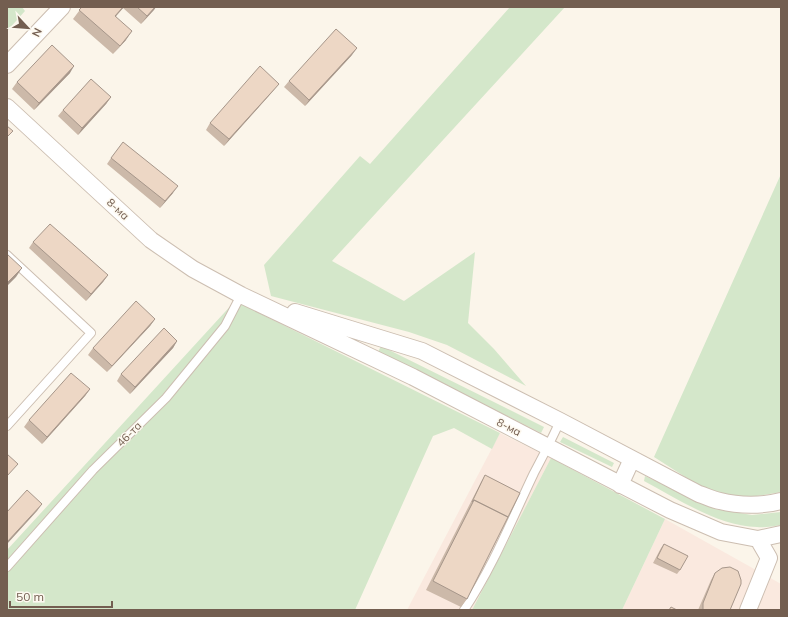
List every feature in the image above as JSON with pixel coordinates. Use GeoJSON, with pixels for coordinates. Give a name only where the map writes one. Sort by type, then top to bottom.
{"type":"FeatureCollection","features":[{"type":"Feature","properties":{"kind":"street"},"geometry":{"type":"LineString","coordinates":[[7,65],[52,10]]}},
{"type":"Feature","properties":{"kind":"street","name":"8-ма"},"geometry":{"type":"LineString","coordinates":[[7,107],[151,240],[193,270],[413,377],[670,510],[721,532],[758,539],[781,534]]}},
{"type":"Feature","properties":{"kind":"street","name":"8-ма"},"geometry":{"type":"LineString","coordinates":[[242,295],[422,351],[699,494],[721,502],[742,504],[773,503],[781,501]]}},
{"type":"Feature","properties":{"kind":"street"},"geometry":{"type":"LineString","coordinates":[[620,485],[632,459]]}},
{"type":"Feature","properties":{"kind":"street"},"geometry":{"type":"LineString","coordinates":[[748,610],[775,562],[758,539]]}},
{"type":"Feature","properties":{"kind":"lane"},"geometry":{"type":"LineString","coordinates":[[7,255],[91,333],[7,426]]}},
{"type":"Feature","properties":{"kind":"lane","name":"46-та"},"geometry":{"type":"LineString","coordinates":[[7,566],[93,470],[166,398],[225,326],[242,295]]}},
{"type":"Feature","properties":{"kind":"lane"},"geometry":{"type":"LineString","coordinates":[[464,610],[496,552],[560,421]]}},
{"type":"Feature","properties":{"kind":"shaded area"},"geometry":{"type":"Polygon","coordinates":[[[500,433],[551,458],[472,610],[407,610],[500,433]]]}},
{"type":"Feature","properties":{"kind":"shaded area"},"geometry":{"type":"Polygon","coordinates":[[[665,519],[781,584],[781,610],[622,610],[665,519]]]}},
{"type":"Feature","properties":{"kind":"green space"},"geometry":{"type":"Polygon","coordinates":[[[7,7],[22,7],[25,11],[7,31],[7,7]]]}},
{"type":"Feature","properties":{"kind":"green space"},"geometry":{"type":"Polygon","coordinates":[[[510,7],[565,7],[332,261],[404,301],[475,252],[468,323],[494,349],[526,386],[447,345],[409,332],[271,296],[264,265],[360,156],[370,164],[510,7]]]}},
{"type":"Feature","properties":{"kind":"green space"},"geometry":{"type":"Polygon","coordinates":[[[781,174],[781,492],[751,497],[736,497],[701,487],[654,457],[781,174]]]}},
{"type":"Feature","properties":{"kind":"green space"},"geometry":{"type":"Polygon","coordinates":[[[235,301],[500,433],[492,449],[454,428],[433,436],[355,610],[7,610],[7,550],[235,301]]]}},
{"type":"Feature","properties":{"kind":"green space"},"geometry":{"type":"Polygon","coordinates":[[[381,346],[544,427],[541,433],[378,352],[381,346]]]}},
{"type":"Feature","properties":{"kind":"green space"},"geometry":{"type":"Polygon","coordinates":[[[563,437],[614,463],[612,467],[560,442],[563,437]]]}},
{"type":"Feature","properties":{"kind":"green space"},"geometry":{"type":"Polygon","coordinates":[[[551,458],[665,519],[622,610],[472,610],[551,458]]]}},
{"type":"Feature","properties":{"kind":"green space"},"geometry":{"type":"Polygon","coordinates":[[[645,476],[715,509],[752,515],[781,512],[781,525],[763,527],[742,525],[713,517],[644,481],[645,476]]]}},
{"type":"Feature","properties":{"kind":"building"},"geometry":{"type":"Polygon","coordinates":[[[82,7],[123,7],[115,16],[132,31],[120,46],[79,10],[82,7]]]}},
{"type":"Feature","properties":{"kind":"building"},"geometry":{"type":"Polygon","coordinates":[[[137,7],[155,7],[147,16],[137,7]]]}},
{"type":"Feature","properties":{"kind":"building"},"geometry":{"type":"Polygon","coordinates":[[[336,29],[357,48],[309,100],[289,81],[336,29]]]}},
{"type":"Feature","properties":{"kind":"building"},"geometry":{"type":"Polygon","coordinates":[[[52,45],[74,66],[39,103],[17,82],[52,45]]]}},
{"type":"Feature","properties":{"kind":"building"},"geometry":{"type":"Polygon","coordinates":[[[260,66],[279,84],[229,139],[210,123],[260,66]]]}},
{"type":"Feature","properties":{"kind":"building"},"geometry":{"type":"Polygon","coordinates":[[[91,79],[111,97],[82,128],[63,110],[91,79]]]}},
{"type":"Feature","properties":{"kind":"building"},"geometry":{"type":"Polygon","coordinates":[[[7,126],[13,131],[7,137],[7,126]]]}},
{"type":"Feature","properties":{"kind":"building"},"geometry":{"type":"Polygon","coordinates":[[[123,142],[178,186],[165,201],[111,158],[123,142]]]}},
{"type":"Feature","properties":{"kind":"building"},"geometry":{"type":"Polygon","coordinates":[[[50,224],[108,275],[91,294],[33,242],[50,224]]]}},
{"type":"Feature","properties":{"kind":"building"},"geometry":{"type":"Polygon","coordinates":[[[7,254],[22,268],[7,283],[7,254]]]}},
{"type":"Feature","properties":{"kind":"building"},"geometry":{"type":"Polygon","coordinates":[[[136,301],[155,319],[112,366],[93,348],[136,301]]]}},
{"type":"Feature","properties":{"kind":"building"},"geometry":{"type":"Polygon","coordinates":[[[164,328],[177,341],[135,387],[121,374],[164,328]]]}},
{"type":"Feature","properties":{"kind":"building"},"geometry":{"type":"Polygon","coordinates":[[[71,373],[90,389],[47,437],[29,420],[71,373]]]}},
{"type":"Feature","properties":{"kind":"building"},"geometry":{"type":"Polygon","coordinates":[[[7,454],[18,464],[7,476],[7,454]]]}},
{"type":"Feature","properties":{"kind":"building"},"geometry":{"type":"Polygon","coordinates":[[[485,475],[520,493],[508,517],[474,500],[472,502],[485,475]]]}},
{"type":"Feature","properties":{"kind":"building"},"geometry":{"type":"Polygon","coordinates":[[[27,490],[42,504],[7,542],[7,512],[27,490]]]}},
{"type":"Feature","properties":{"kind":"building"},"geometry":{"type":"Polygon","coordinates":[[[474,500],[508,517],[467,599],[433,581],[474,500]]]}},
{"type":"Feature","properties":{"kind":"building"},"geometry":{"type":"Polygon","coordinates":[[[664,544],[688,556],[680,570],[657,558],[664,544]]]}},
{"type":"Feature","properties":{"kind":"building"},"geometry":{"type":"Polygon","coordinates":[[[730,567],[738,571],[741,584],[730,610],[703,610],[703,603],[715,573],[722,568],[730,567]]]}},
{"type":"Feature","properties":{"kind":"building"},"geometry":{"type":"Polygon","coordinates":[[[671,607],[677,610],[669,610],[671,607]]]}}]}
